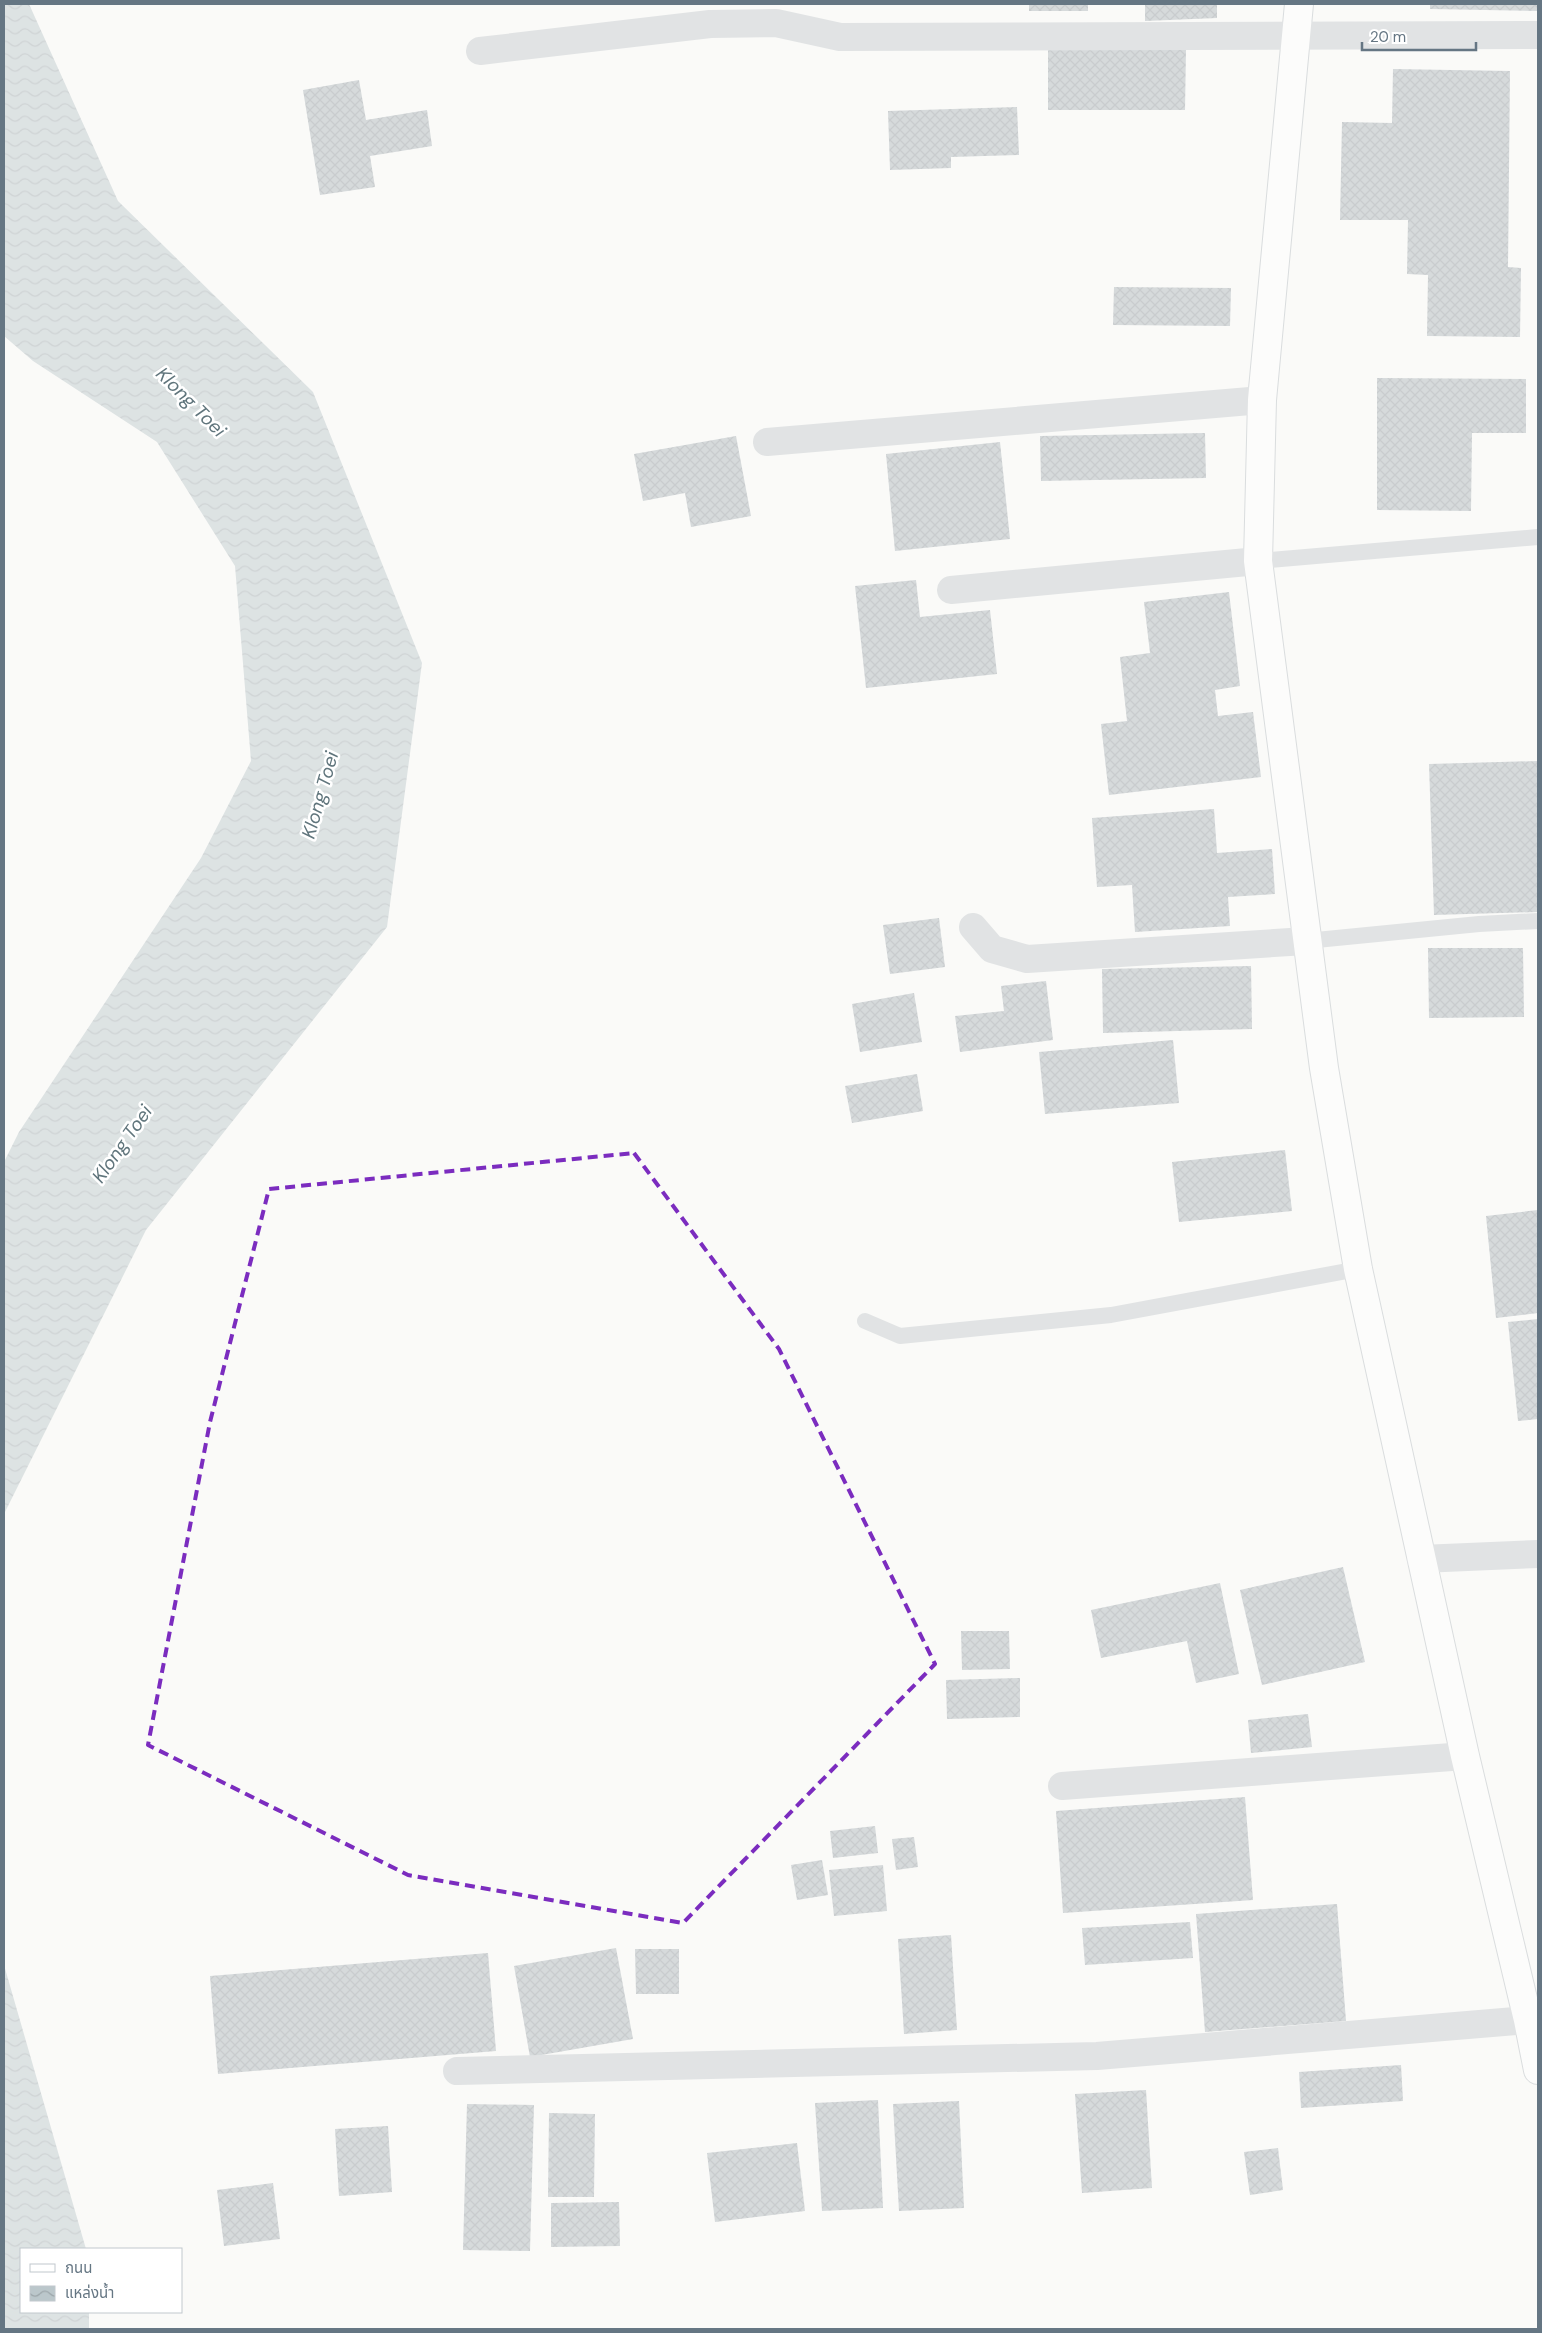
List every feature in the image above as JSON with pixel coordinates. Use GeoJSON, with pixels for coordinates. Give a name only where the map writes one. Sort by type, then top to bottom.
{"type":"FeatureCollection","features":[{"type":"Feature","properties":{"kind":"street"},"geometry":{"type":"LineString","coordinates":[[1298,4],[1262,400],[1258,561],[1306,941],[1324,1068],[1358,1269],[1465,1756],[1528,2020],[1538,2070]]}},
{"type":"Feature","properties":{"kind":"street"},"geometry":{"type":"LineString","coordinates":[[480,51],[710,24],[776,23],[840,37],[1538,35]]}},
{"type":"Feature","properties":{"kind":"street"},"geometry":{"type":"LineString","coordinates":[[767,442],[1262,400]]}},
{"type":"Feature","properties":{"kind":"street"},"geometry":{"type":"LineString","coordinates":[[951,590],[1258,561]]}},
{"type":"Feature","properties":{"kind":"street"},"geometry":{"type":"LineString","coordinates":[[973,928],[992,949],[1027,959],[1306,941]]}},
{"type":"Feature","properties":{"kind":"street"},"geometry":{"type":"LineString","coordinates":[[1421,1559],[1538,1554]]}},
{"type":"Feature","properties":{"kind":"street"},"geometry":{"type":"LineString","coordinates":[[1062,1786],[1465,1756]]}},
{"type":"Feature","properties":{"kind":"street"},"geometry":{"type":"LineString","coordinates":[[457,2071],[1097,2056],[1528,2020]]}},
{"type":"Feature","properties":{"kind":"lane"},"geometry":{"type":"LineString","coordinates":[[1258,561],[1538,536]]}},
{"type":"Feature","properties":{"kind":"lane"},"geometry":{"type":"LineString","coordinates":[[1306,941],[1479,924],[1538,921]]}},
{"type":"Feature","properties":{"kind":"lane"},"geometry":{"type":"LineString","coordinates":[[865,1322],[900,1336],[1111,1314],[1358,1269]]}},
{"type":"Feature","properties":{"kind":"highlighted area"},"geometry":{"type":"Polygon","coordinates":[[[634,1153],[779,1349],[935,1664],[683,1923],[408,1875],[148,1745],[210,1422],[269,1189],[634,1153]]]}},
{"type":"Feature","properties":{"kind":"water","name":"Klong Toei"},"geometry":{"type":"Polygon","coordinates":[[[4,4],[29,4],[118,201],[313,392],[422,663],[387,927],[146,1230],[4,1514],[4,1162],[19,1132],[201,858],[251,761],[235,566],[157,442],[33,361],[4,336],[4,4]]]}},
{"type":"Feature","properties":{"kind":"water"},"geometry":{"type":"Polygon","coordinates":[[[4,1965],[86,2248],[20,2248],[20,2313],[89,2313],[89,2329],[4,2329],[4,1965]]]}},
{"type":"Feature","properties":{"kind":"building"},"geometry":{"type":"Polygon","coordinates":[[[1029,4],[1088,4],[1088,11],[1029,11],[1029,4]]]}},
{"type":"Feature","properties":{"kind":"building"},"geometry":{"type":"Polygon","coordinates":[[[1145,4],[1217,4],[1217,18],[1145,21],[1145,4]]]}},
{"type":"Feature","properties":{"kind":"building"},"geometry":{"type":"Polygon","coordinates":[[[1430,4],[1538,4],[1538,11],[1430,9],[1430,4]]]}},
{"type":"Feature","properties":{"kind":"building"},"geometry":{"type":"Polygon","coordinates":[[[1048,48],[1186,49],[1185,110],[1048,110],[1048,48]]]}},
{"type":"Feature","properties":{"kind":"building"},"geometry":{"type":"Polygon","coordinates":[[[1393,69],[1510,71],[1508,267],[1521,268],[1520,337],[1427,336],[1428,275],[1407,274],[1408,220],[1340,220],[1342,122],[1392,123],[1393,69]]]}},
{"type":"Feature","properties":{"kind":"building"},"geometry":{"type":"Polygon","coordinates":[[[359,80],[366,120],[427,110],[432,146],[370,156],[375,187],[320,195],[303,90],[359,80]]]}},
{"type":"Feature","properties":{"kind":"building"},"geometry":{"type":"Polygon","coordinates":[[[1017,107],[1019,155],[951,157],[951,168],[890,170],[888,111],[1017,107]]]}},
{"type":"Feature","properties":{"kind":"building"},"geometry":{"type":"Polygon","coordinates":[[[1114,287],[1231,288],[1230,326],[1113,325],[1114,287]]]}},
{"type":"Feature","properties":{"kind":"building"},"geometry":{"type":"Polygon","coordinates":[[[1377,378],[1526,379],[1526,433],[1472,433],[1471,511],[1377,510],[1377,378]]]}},
{"type":"Feature","properties":{"kind":"building"},"geometry":{"type":"Polygon","coordinates":[[[1205,433],[1206,478],[1041,481],[1040,436],[1205,433]]]}},
{"type":"Feature","properties":{"kind":"building"},"geometry":{"type":"Polygon","coordinates":[[[736,436],[751,516],[691,527],[685,493],[643,501],[634,454],[736,436]]]}},
{"type":"Feature","properties":{"kind":"building"},"geometry":{"type":"Polygon","coordinates":[[[1000,442],[1010,539],[895,551],[886,454],[1000,442]]]}},
{"type":"Feature","properties":{"kind":"building"},"geometry":{"type":"Polygon","coordinates":[[[916,580],[920,617],[990,610],[997,674],[866,688],[855,586],[916,580]]]}},
{"type":"Feature","properties":{"kind":"building"},"geometry":{"type":"Polygon","coordinates":[[[1229,592],[1240,686],[1215,690],[1218,716],[1253,712],[1261,777],[1109,795],[1101,724],[1127,721],[1120,657],[1150,653],[1144,602],[1229,592]]]}},
{"type":"Feature","properties":{"kind":"building"},"geometry":{"type":"Polygon","coordinates":[[[1538,761],[1538,912],[1434,915],[1429,764],[1538,761]]]}},
{"type":"Feature","properties":{"kind":"building"},"geometry":{"type":"Polygon","coordinates":[[[1214,809],[1217,853],[1272,849],[1275,894],[1228,897],[1230,926],[1135,932],[1132,885],[1097,887],[1092,818],[1214,809]]]}},
{"type":"Feature","properties":{"kind":"building"},"geometry":{"type":"Polygon","coordinates":[[[939,918],[945,967],[890,974],[883,925],[939,918]]]}},
{"type":"Feature","properties":{"kind":"building"},"geometry":{"type":"Polygon","coordinates":[[[1428,948],[1523,948],[1524,1017],[1429,1018],[1428,948]]]}},
{"type":"Feature","properties":{"kind":"building"},"geometry":{"type":"Polygon","coordinates":[[[1251,966],[1252,1029],[1103,1033],[1102,969],[1251,966]]]}},
{"type":"Feature","properties":{"kind":"building"},"geometry":{"type":"Polygon","coordinates":[[[1046,981],[1053,1040],[960,1052],[955,1016],[1004,1011],[1001,986],[1046,981]]]}},
{"type":"Feature","properties":{"kind":"building"},"geometry":{"type":"Polygon","coordinates":[[[914,993],[922,1042],[860,1052],[852,1004],[914,993]]]}},
{"type":"Feature","properties":{"kind":"building"},"geometry":{"type":"Polygon","coordinates":[[[1173,1040],[1179,1103],[1045,1114],[1039,1052],[1173,1040]]]}},
{"type":"Feature","properties":{"kind":"building"},"geometry":{"type":"Polygon","coordinates":[[[917,1074],[923,1111],[852,1123],[845,1086],[917,1074]]]}},
{"type":"Feature","properties":{"kind":"building"},"geometry":{"type":"Polygon","coordinates":[[[1285,1150],[1292,1211],[1179,1222],[1172,1162],[1285,1150]]]}},
{"type":"Feature","properties":{"kind":"building"},"geometry":{"type":"Polygon","coordinates":[[[1538,1210],[1538,1313],[1496,1318],[1486,1216],[1538,1210]]]}},
{"type":"Feature","properties":{"kind":"building"},"geometry":{"type":"Polygon","coordinates":[[[1538,1319],[1538,1419],[1518,1421],[1508,1322],[1538,1319]]]}},
{"type":"Feature","properties":{"kind":"building"},"geometry":{"type":"Polygon","coordinates":[[[1343,1567],[1365,1662],[1262,1685],[1240,1590],[1343,1567]]]}},
{"type":"Feature","properties":{"kind":"building"},"geometry":{"type":"Polygon","coordinates":[[[1220,1583],[1239,1674],[1196,1683],[1187,1641],[1101,1658],[1091,1610],[1220,1583]]]}},
{"type":"Feature","properties":{"kind":"building"},"geometry":{"type":"Polygon","coordinates":[[[961,1631],[1009,1631],[1010,1669],[962,1670],[961,1631]]]}},
{"type":"Feature","properties":{"kind":"building"},"geometry":{"type":"Polygon","coordinates":[[[1020,1678],[1020,1717],[947,1719],[946,1680],[1020,1678]]]}},
{"type":"Feature","properties":{"kind":"building"},"geometry":{"type":"Polygon","coordinates":[[[1308,1714],[1312,1747],[1251,1753],[1248,1720],[1308,1714]]]}},
{"type":"Feature","properties":{"kind":"building"},"geometry":{"type":"Polygon","coordinates":[[[1245,1797],[1253,1900],[1063,1913],[1056,1811],[1245,1797]]]}},
{"type":"Feature","properties":{"kind":"building"},"geometry":{"type":"Polygon","coordinates":[[[875,1826],[878,1853],[833,1858],[830,1831],[875,1826]]]}},
{"type":"Feature","properties":{"kind":"building"},"geometry":{"type":"Polygon","coordinates":[[[914,1837],[918,1867],[896,1870],[892,1839],[914,1837]]]}},
{"type":"Feature","properties":{"kind":"building"},"geometry":{"type":"Polygon","coordinates":[[[822,1860],[828,1895],[797,1900],[791,1865],[822,1860]]]}},
{"type":"Feature","properties":{"kind":"building"},"geometry":{"type":"Polygon","coordinates":[[[883,1865],[887,1911],[834,1916],[829,1870],[883,1865]]]}},
{"type":"Feature","properties":{"kind":"building"},"geometry":{"type":"Polygon","coordinates":[[[1337,1904],[1346,2021],[1205,2032],[1196,1914],[1337,1904]]]}},
{"type":"Feature","properties":{"kind":"building"},"geometry":{"type":"Polygon","coordinates":[[[1190,1922],[1193,1958],[1085,1965],[1082,1928],[1190,1922]]]}},
{"type":"Feature","properties":{"kind":"building"},"geometry":{"type":"Polygon","coordinates":[[[951,1935],[957,2030],[904,2034],[898,1939],[951,1935]]]}},
{"type":"Feature","properties":{"kind":"building"},"geometry":{"type":"Polygon","coordinates":[[[616,1948],[633,2039],[530,2057],[514,1966],[616,1948]]]}},
{"type":"Feature","properties":{"kind":"building"},"geometry":{"type":"Polygon","coordinates":[[[635,1949],[679,1949],[679,1994],[636,1994],[635,1949]]]}},
{"type":"Feature","properties":{"kind":"building"},"geometry":{"type":"Polygon","coordinates":[[[488,1953],[496,2051],[218,2074],[210,1976],[488,1953]]]}},
{"type":"Feature","properties":{"kind":"building"},"geometry":{"type":"Polygon","coordinates":[[[1401,2065],[1403,2101],[1301,2108],[1299,2072],[1401,2065]]]}},
{"type":"Feature","properties":{"kind":"building"},"geometry":{"type":"Polygon","coordinates":[[[1146,2090],[1152,2188],[1082,2193],[1075,2094],[1146,2090]]]}},
{"type":"Feature","properties":{"kind":"building"},"geometry":{"type":"Polygon","coordinates":[[[878,2100],[883,2208],[822,2211],[815,2103],[878,2100]]]}},
{"type":"Feature","properties":{"kind":"building"},"geometry":{"type":"Polygon","coordinates":[[[959,2101],[964,2208],[899,2211],[893,2104],[959,2101]]]}},
{"type":"Feature","properties":{"kind":"building"},"geometry":{"type":"Polygon","coordinates":[[[467,2104],[534,2105],[530,2251],[463,2250],[467,2104]]]}},
{"type":"Feature","properties":{"kind":"building"},"geometry":{"type":"Polygon","coordinates":[[[549,2113],[595,2114],[594,2197],[548,2197],[549,2113]]]}},
{"type":"Feature","properties":{"kind":"building"},"geometry":{"type":"Polygon","coordinates":[[[388,2126],[392,2192],[339,2196],[335,2129],[388,2126]]]}},
{"type":"Feature","properties":{"kind":"building"},"geometry":{"type":"Polygon","coordinates":[[[797,2143],[805,2211],[715,2222],[707,2153],[797,2143]]]}},
{"type":"Feature","properties":{"kind":"building"},"geometry":{"type":"Polygon","coordinates":[[[1278,2148],[1283,2190],[1250,2195],[1244,2152],[1278,2148]]]}},
{"type":"Feature","properties":{"kind":"building"},"geometry":{"type":"Polygon","coordinates":[[[273,2183],[280,2239],[224,2246],[217,2190],[273,2183]]]}},
{"type":"Feature","properties":{"kind":"building"},"geometry":{"type":"Polygon","coordinates":[[[619,2202],[620,2246],[551,2247],[551,2203],[619,2202]]]}}]}
